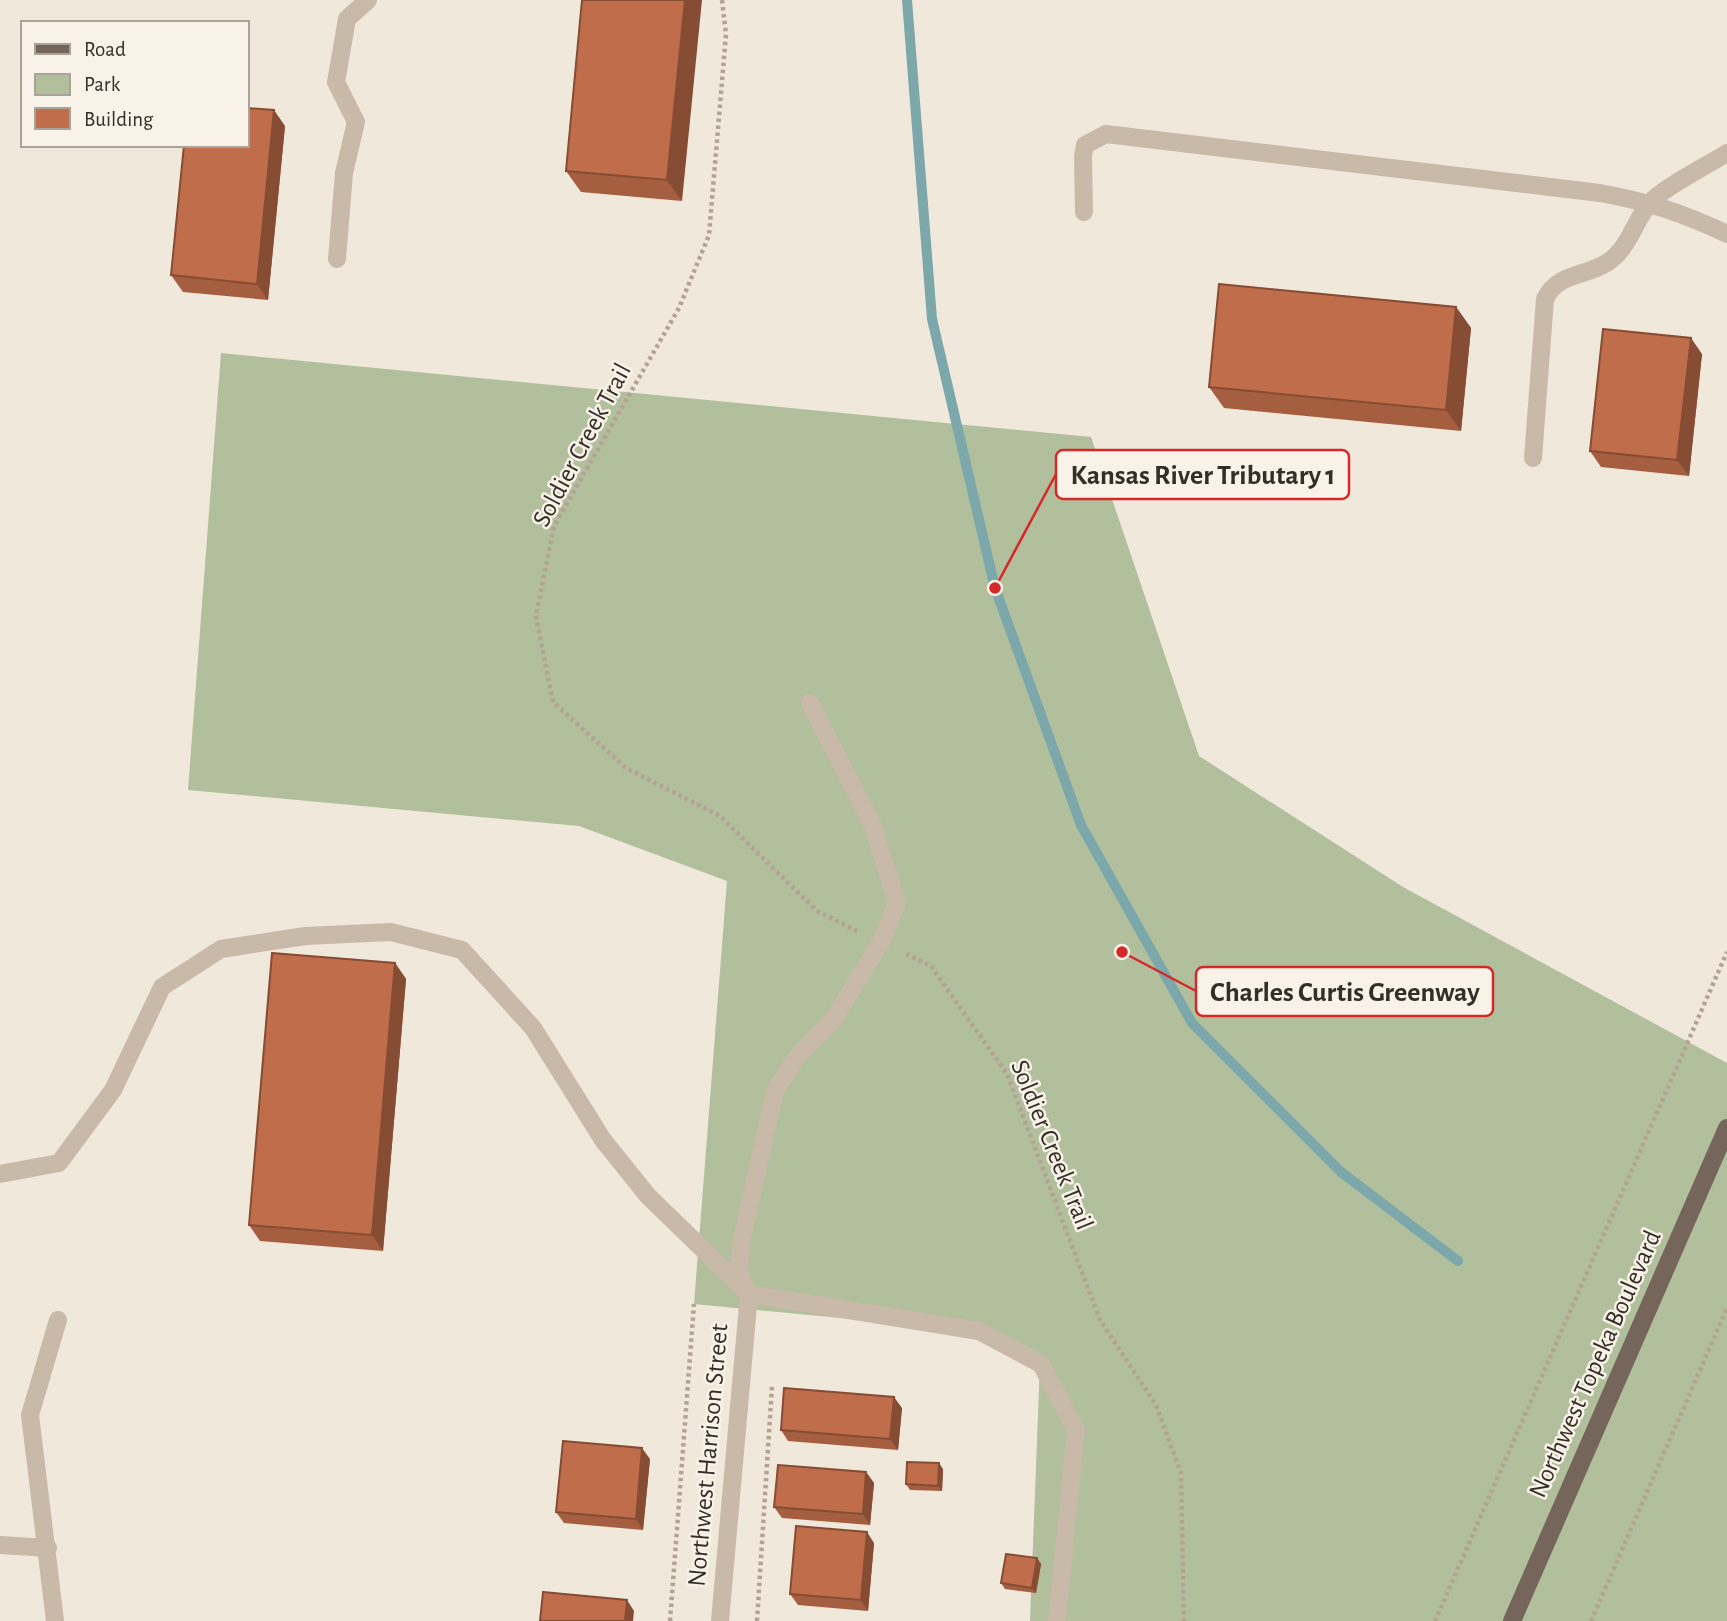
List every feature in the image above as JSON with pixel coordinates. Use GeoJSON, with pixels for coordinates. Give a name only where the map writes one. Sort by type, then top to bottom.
{"type":"FeatureCollection","features":[{"type":"Feature","properties":{"kind":"main road","name":"Northwest Topeka Boulevard"},"geometry":{"type":"LineString","coordinates":[[1512,1621],[1727,1128]]}},
{"type":"Feature","properties":{"kind":"street"},"geometry":{"type":"LineString","coordinates":[[337,260],[344,173],[355,122],[336,82],[347,19],[368,0]]}},
{"type":"Feature","properties":{"kind":"street"},"geometry":{"type":"LineString","coordinates":[[1084,212],[1083,156],[1086,145],[1106,134],[1650,202],[1682,213],[1727,234]]}},
{"type":"Feature","properties":{"kind":"street"},"geometry":{"type":"LineString","coordinates":[[1533,458],[1545,299],[1550,288],[1560,280],[1608,262],[1624,246],[1650,202],[1727,153]]}},
{"type":"Feature","properties":{"kind":"street"},"geometry":{"type":"LineString","coordinates":[[749,1294],[739,1273],[741,1243],[775,1091],[797,1057],[833,1020],[881,942],[897,904],[873,827],[810,703]]}},
{"type":"Feature","properties":{"kind":"street"},"geometry":{"type":"LineString","coordinates":[[0,1174],[59,1163],[113,1090],[162,986],[221,948],[305,936],[391,932],[462,950],[533,1028],[603,1140],[648,1196],[749,1294],[979,1331],[1041,1364],[1076,1430],[1057,1621]]}},
{"type":"Feature","properties":{"kind":"street","name":"Northwest Harrison Street"},"geometry":{"type":"LineString","coordinates":[[720,1621],[749,1294]]}},
{"type":"Feature","properties":{"kind":"street"},"geometry":{"type":"LineString","coordinates":[[55,1621],[30,1415],[58,1320]]}},
{"type":"Feature","properties":{"kind":"street"},"geometry":{"type":"LineString","coordinates":[[0,1545],[48,1548]]}},
{"type":"Feature","properties":{"kind":"path","name":"Soldier Creek Trail"},"geometry":{"type":"LineString","coordinates":[[722,0],[726,33],[709,235],[679,308],[554,526],[536,616],[553,702],[626,768],[720,816],[817,911],[932,966],[1007,1074],[1100,1320],[1156,1405],[1181,1474],[1184,1621]]}},
{"type":"Feature","properties":{"kind":"path"},"geometry":{"type":"LineString","coordinates":[[1435,1621],[1727,951]]}},
{"type":"Feature","properties":{"kind":"path"},"geometry":{"type":"LineString","coordinates":[[670,1621],[694,1304]]}},
{"type":"Feature","properties":{"kind":"path"},"geometry":{"type":"LineString","coordinates":[[1591,1621],[1727,1308]]}},
{"type":"Feature","properties":{"kind":"path"},"geometry":{"type":"LineString","coordinates":[[757,1621],[772,1387]]}},
{"type":"Feature","properties":{"kind":"green space"},"geometry":{"type":"Polygon","coordinates":[[[221,353],[1091,437],[1199,756],[1403,887],[1727,1063],[1727,1621],[1030,1621],[1040,1364],[979,1331],[694,1304],[727,881],[579,826],[188,790],[221,353]]]}},
{"type":"Feature","properties":{"kind":"building"},"geometry":{"type":"Polygon","coordinates":[[[582,0],[685,0],[667,180],[566,171],[582,0]]]}},
{"type":"Feature","properties":{"kind":"building"},"geometry":{"type":"Polygon","coordinates":[[[248,108],[274,110],[257,284],[171,275],[184,147],[248,147],[248,108]]]}},
{"type":"Feature","properties":{"kind":"building"},"geometry":{"type":"Polygon","coordinates":[[[1219,284],[1456,307],[1446,410],[1209,387],[1219,284]]]}},
{"type":"Feature","properties":{"kind":"building"},"geometry":{"type":"Polygon","coordinates":[[[1603,329],[1691,338],[1677,460],[1590,451],[1603,329]]]}},
{"type":"Feature","properties":{"kind":"building"},"geometry":{"type":"Polygon","coordinates":[[[272,953],[395,963],[372,1235],[249,1225],[272,953]]]}},
{"type":"Feature","properties":{"kind":"building"},"geometry":{"type":"Polygon","coordinates":[[[784,1388],[894,1397],[890,1439],[781,1430],[784,1388]]]}},
{"type":"Feature","properties":{"kind":"building"},"geometry":{"type":"Polygon","coordinates":[[[563,1441],[642,1448],[636,1519],[556,1512],[563,1441]]]}},
{"type":"Feature","properties":{"kind":"building"},"geometry":{"type":"Polygon","coordinates":[[[907,1462],[939,1463],[938,1486],[906,1484],[907,1462]]]}},
{"type":"Feature","properties":{"kind":"building"},"geometry":{"type":"Polygon","coordinates":[[[778,1465],[866,1472],[863,1514],[774,1507],[778,1465]]]}},
{"type":"Feature","properties":{"kind":"building"},"geometry":{"type":"Polygon","coordinates":[[[796,1526],[867,1532],[861,1600],[790,1594],[796,1526]]]}},
{"type":"Feature","properties":{"kind":"building"},"geometry":{"type":"Polygon","coordinates":[[[1006,1554],[1037,1558],[1032,1588],[1001,1583],[1006,1554]]]}},
{"type":"Feature","properties":{"kind":"building"},"geometry":{"type":"Polygon","coordinates":[[[543,1592],[627,1600],[625,1621],[540,1621],[543,1592]]]}},
{"type":"Feature","properties":{"kind":"waterway"},"geometry":{"type":"LineString","coordinates":[[907,0],[932,319],[995,588],[1081,825],[1192,1023],[1341,1172],[1458,1261]]}},
{"type":"Feature","properties":{"kind":"place","name":"Kansas River Tributary 1"},"geometry":{"type":"Point","coordinates":[995,588]}},
{"type":"Feature","properties":{"kind":"place","name":"Charles Curtis Greenway"},"geometry":{"type":"Point","coordinates":[1122,952]}}]}
